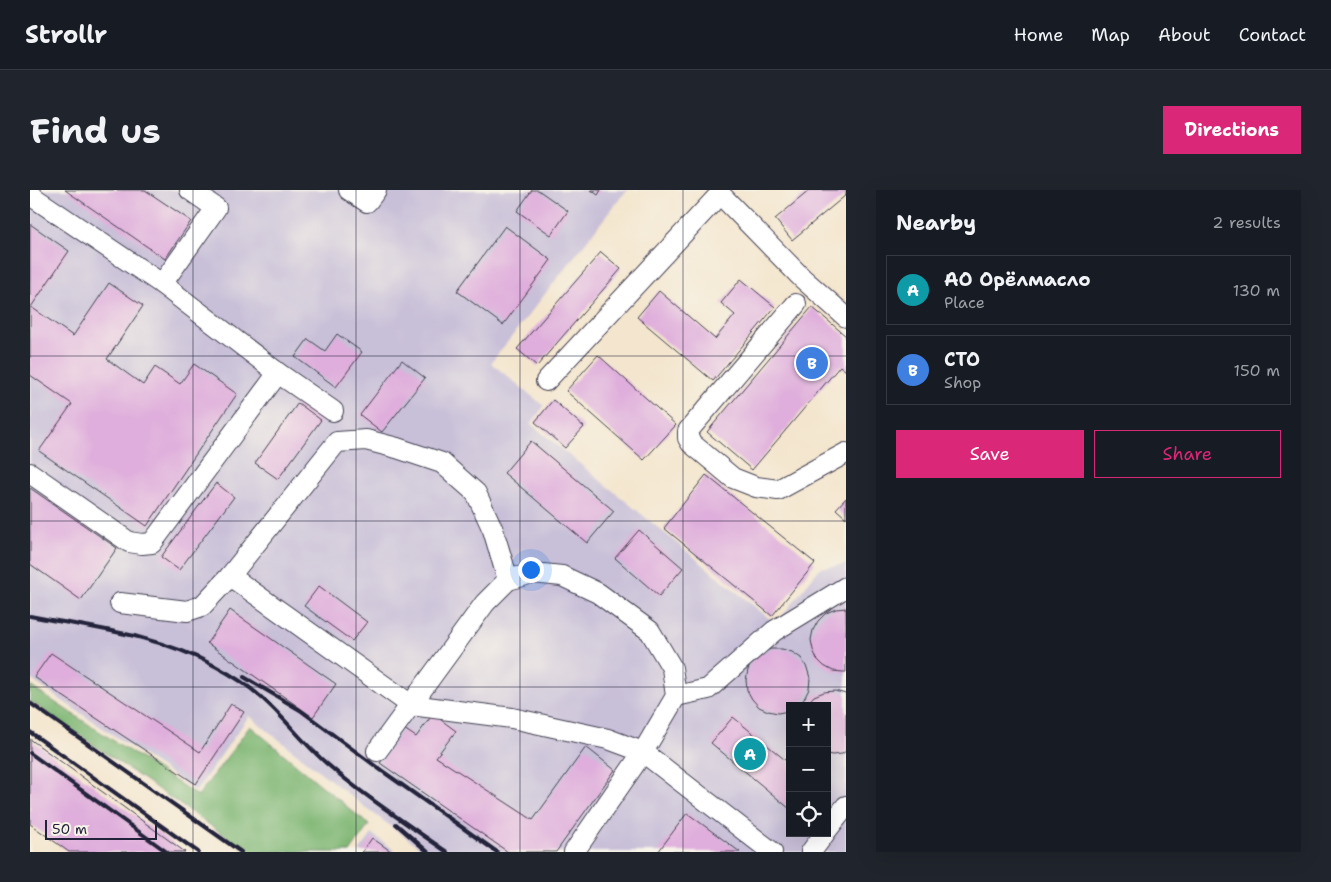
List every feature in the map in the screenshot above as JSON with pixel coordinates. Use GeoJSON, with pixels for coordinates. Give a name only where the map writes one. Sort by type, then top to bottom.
{"type":"FeatureCollection","features":[{"type":"Feature","properties":{"kind":"lane"},"geometry":{"type":"LineString","coordinates":[[162,284],[216,208],[190,190]]}},
{"type":"Feature","properties":{"kind":"lane"},"geometry":{"type":"LineString","coordinates":[[349,190],[367,202],[376,190]]}},
{"type":"Feature","properties":{"kind":"lane"},"geometry":{"type":"LineString","coordinates":[[546,381],[722,192],[802,278],[846,317]]}},
{"type":"Feature","properties":{"kind":"lane"},"geometry":{"type":"LineString","coordinates":[[30,195],[162,284],[278,373],[333,411]]}},
{"type":"Feature","properties":{"kind":"lane"},"geometry":{"type":"LineString","coordinates":[[796,304],[688,430],[688,438],[691,443],[733,478],[756,487],[778,490],[846,453]]}},
{"type":"Feature","properties":{"kind":"lane"},"geometry":{"type":"LineString","coordinates":[[30,473],[129,542],[142,544],[152,542],[278,373]]}},
{"type":"Feature","properties":{"kind":"lane"},"geometry":{"type":"LineString","coordinates":[[120,603],[187,611],[202,606],[230,576],[337,442],[366,440],[442,463],[476,493],[493,530],[508,580]]}},
{"type":"Feature","properties":{"kind":"lane"},"geometry":{"type":"LineString","coordinates":[[377,751],[485,603],[508,580],[534,573],[562,576],[598,593],[650,631],[672,668],[676,696],[643,752],[574,852]]}},
{"type":"Feature","properties":{"kind":"lane"},"geometry":{"type":"LineString","coordinates":[[230,576],[411,705],[512,718],[608,739],[643,752],[772,852]]}},
{"type":"Feature","properties":{"kind":"lane"},"geometry":{"type":"LineString","coordinates":[[676,696],[708,689],[774,631],[846,587]]}},
{"type":"Feature","properties":{"kind":"lane"},"geometry":{"type":"LineString","coordinates":[[831,826],[846,806]]}},
{"type":"Feature","properties":{"kind":"lane"},"geometry":{"type":"LineString","coordinates":[[810,852],[822,837]]}},
{"type":"Feature","properties":{"kind":"shaded area"},"geometry":{"type":"Polygon","coordinates":[[[30,190],[628,190],[491,363],[544,406],[531,424],[776,624],[820,568],[846,564],[846,852],[426,852],[366,808],[249,716],[196,791],[30,679],[30,190]]]}},
{"type":"Feature","properties":{"kind":"shaded area"},"geometry":{"type":"Polygon","coordinates":[[[372,834],[397,852],[359,852],[372,834]]]}},
{"type":"Feature","properties":{"kind":"green space"},"geometry":{"type":"Polygon","coordinates":[[[30,686],[198,796],[250,726],[369,825],[350,852],[249,852],[30,701],[30,686]]]}},
{"type":"Feature","properties":{"kind":"building"},"geometry":{"type":"Polygon","coordinates":[[[65,190],[145,190],[191,221],[165,259],[65,190]]]}},
{"type":"Feature","properties":{"kind":"building"},"geometry":{"type":"Polygon","coordinates":[[[532,190],[538,190],[568,211],[551,235],[517,211],[532,190]]]}},
{"type":"Feature","properties":{"kind":"building"},"geometry":{"type":"Polygon","coordinates":[[[591,190],[601,190],[598,195],[591,190]]]}},
{"type":"Feature","properties":{"kind":"building"},"geometry":{"type":"Polygon","coordinates":[[[810,190],[846,190],[846,195],[792,240],[775,219],[810,190]]]}},
{"type":"Feature","properties":{"kind":"building"},"geometry":{"type":"Polygon","coordinates":[[[30,224],[69,251],[31,307],[73,336],[109,283],[143,306],[107,359],[143,385],[155,367],[180,384],[194,364],[237,394],[147,526],[39,451],[72,404],[30,375],[30,224]]]}},
{"type":"Feature","properties":{"kind":"building"},"geometry":{"type":"Polygon","coordinates":[[[505,226],[551,260],[503,325],[457,291],[505,226]]]}},
{"type":"Feature","properties":{"kind":"building"},"geometry":{"type":"Polygon","coordinates":[[[601,252],[621,269],[537,366],[517,349],[601,252]]]}},
{"type":"Feature","properties":{"kind":"building"},"geometry":{"type":"Polygon","coordinates":[[[741,279],[775,307],[713,381],[637,317],[659,291],[715,339],[735,315],[721,303],[741,279]]]}},
{"type":"Feature","properties":{"kind":"building"},"geometry":{"type":"Polygon","coordinates":[[[812,307],[846,336],[846,371],[840,366],[752,470],[707,432],[812,307]]]}},
{"type":"Feature","properties":{"kind":"building"},"geometry":{"type":"Polygon","coordinates":[[[337,334],[362,352],[336,387],[295,357],[308,339],[325,351],[337,334]]]}},
{"type":"Feature","properties":{"kind":"building"},"geometry":{"type":"Polygon","coordinates":[[[598,355],[676,425],[644,460],[566,391],[598,355]]]}},
{"type":"Feature","properties":{"kind":"building"},"geometry":{"type":"Polygon","coordinates":[[[402,360],[425,378],[382,432],[360,415],[402,360]]]}},
{"type":"Feature","properties":{"kind":"building"},"geometry":{"type":"Polygon","coordinates":[[[553,400],[584,427],[565,448],[535,422],[553,400]]]}},
{"type":"Feature","properties":{"kind":"building"},"geometry":{"type":"Polygon","coordinates":[[[298,403],[321,420],[278,479],[255,463],[298,403]]]}},
{"type":"Feature","properties":{"kind":"building"},"geometry":{"type":"Polygon","coordinates":[[[531,441],[614,511],[587,543],[504,473],[531,441]]]}},
{"type":"Feature","properties":{"kind":"building"},"geometry":{"type":"Polygon","coordinates":[[[706,475],[815,563],[772,616],[664,528],[706,475]]]}},
{"type":"Feature","properties":{"kind":"building"},"geometry":{"type":"Polygon","coordinates":[[[216,483],[234,497],[179,570],[161,557],[216,483]]]}},
{"type":"Feature","properties":{"kind":"building"},"geometry":{"type":"Polygon","coordinates":[[[30,488],[117,548],[81,600],[30,564],[30,488]]]}},
{"type":"Feature","properties":{"kind":"building"},"geometry":{"type":"Polygon","coordinates":[[[846,498],[846,518],[836,509],[846,498]]]}},
{"type":"Feature","properties":{"kind":"building"},"geometry":{"type":"Polygon","coordinates":[[[639,530],[683,568],[659,596],[615,558],[639,530]]]}},
{"type":"Feature","properties":{"kind":"building"},"geometry":{"type":"Polygon","coordinates":[[[319,586],[367,622],[352,641],[304,606],[319,586]]]}},
{"type":"Feature","properties":{"kind":"building"},"geometry":{"type":"Polygon","coordinates":[[[846,608],[846,672],[833,671],[817,659],[811,640],[813,630],[826,613],[846,608]]]}},
{"type":"Feature","properties":{"kind":"building"},"geometry":{"type":"Polygon","coordinates":[[[230,610],[336,684],[313,717],[207,643],[230,610]]]}},
{"type":"Feature","properties":{"kind":"building"},"geometry":{"type":"Polygon","coordinates":[[[771,649],[782,649],[792,652],[801,658],[810,678],[809,689],[801,702],[786,702],[786,711],[778,713],[759,707],[752,699],[747,690],[746,680],[752,661],[760,654],[771,649]]]}},
{"type":"Feature","properties":{"kind":"building"},"geometry":{"type":"Polygon","coordinates":[[[51,653],[200,752],[231,704],[244,712],[196,784],[34,677],[51,653]]]}},
{"type":"Feature","properties":{"kind":"building"},"geometry":{"type":"Polygon","coordinates":[[[835,691],[846,694],[846,751],[842,754],[831,755],[831,702],[809,702],[814,696],[824,692],[835,691]]]}},
{"type":"Feature","properties":{"kind":"building"},"geometry":{"type":"Polygon","coordinates":[[[433,714],[456,731],[436,757],[533,820],[586,747],[615,770],[556,852],[508,852],[380,763],[404,729],[416,737],[433,714]]]}},
{"type":"Feature","properties":{"kind":"building"},"geometry":{"type":"Polygon","coordinates":[[[733,717],[786,761],[786,806],[711,743],[733,717]]]}},
{"type":"Feature","properties":{"kind":"building"},"geometry":{"type":"Polygon","coordinates":[[[30,739],[185,852],[69,852],[30,824],[30,739]]]}},
{"type":"Feature","properties":{"kind":"building"},"geometry":{"type":"Polygon","coordinates":[[[687,813],[740,852],[658,852],[687,813]]]}},
{"type":"Feature","properties":{"kind":"building"},"geometry":{"type":"Polygon","coordinates":[[[372,838],[392,852],[362,852],[372,838]]]}},
{"type":"Feature","properties":{"kind":"railway"},"geometry":{"type":"LineString","coordinates":[[30,616],[148,640],[194,655],[221,669],[262,698],[340,775],[447,852]]}},
{"type":"Feature","properties":{"kind":"railway"},"geometry":{"type":"LineString","coordinates":[[244,677],[300,710],[497,852]]}},
{"type":"Feature","properties":{"kind":"railway"},"geometry":{"type":"LineString","coordinates":[[30,703],[241,852]]}},
{"type":"Feature","properties":{"kind":"railway"},"geometry":{"type":"LineString","coordinates":[[30,732],[198,852]]}},
{"type":"Feature","properties":{"kind":"railway"},"geometry":{"type":"LineString","coordinates":[[30,753],[167,852]]}},
{"type":"Feature","properties":{"kind":"railway"},"geometry":{"type":"LineString","coordinates":[[396,824],[428,852]]}},
{"type":"Feature","properties":{"kind":"place","name":"СТО"},"geometry":{"type":"Point","coordinates":[812,363]}},
{"type":"Feature","properties":{"kind":"place","name":"АО Орёлмасло"},"geometry":{"type":"Point","coordinates":[750,754]}}]}
